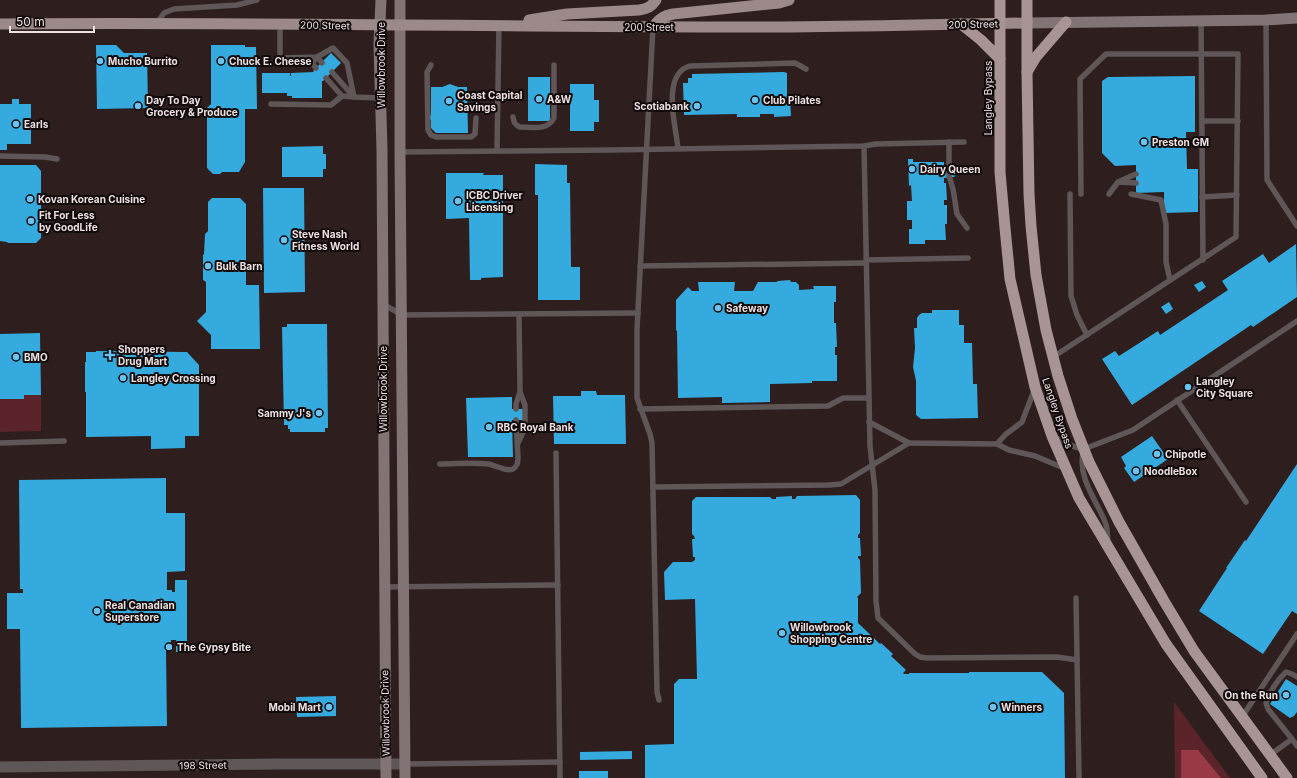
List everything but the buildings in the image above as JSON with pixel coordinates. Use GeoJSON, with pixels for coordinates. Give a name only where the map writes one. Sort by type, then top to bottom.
{"type":"FeatureCollection","features":[{"type":"Feature","properties":{"kind":"highway","name":"Langley Bypass"},"geometry":{"type":"LineString","coordinates":[[1000,0],[1000,172],[1010,279],[1035,387],[1052,436],[1079,498],[1166,644],[1262,778]]}},
{"type":"Feature","properties":{"kind":"highway","name":"Langley Bypass"},"geometry":{"type":"LineString","coordinates":[[1027,0],[1029,194],[1031,226],[1036,275],[1046,330],[1060,384],[1084,449],[1119,522],[1164,601],[1194,651],[1287,778]]}},
{"type":"Feature","properties":{"kind":"highway"},"geometry":{"type":"LineString","coordinates":[[1027,73],[1036,56],[1066,22]]}},
{"type":"Feature","properties":{"kind":"highway"},"geometry":{"type":"LineString","coordinates":[[961,24],[1000,59]]}},
{"type":"Feature","properties":{"kind":"main road","name":"Willowbrook Drive"},"geometry":{"type":"LineString","coordinates":[[381,0],[386,778]]}},
{"type":"Feature","properties":{"kind":"main road","name":"Willowbrook Drive"},"geometry":{"type":"LineString","coordinates":[[400,0],[405,778]]}},
{"type":"Feature","properties":{"kind":"main road"},"geometry":{"type":"LineString","coordinates":[[499,25],[567,14],[643,10],[648,9],[656,0]]}},
{"type":"Feature","properties":{"kind":"main road"},"geometry":{"type":"LineString","coordinates":[[653,27],[664,16],[673,14],[779,3],[789,0]]}},
{"type":"Feature","properties":{"kind":"main road","name":"200 Street"},"geometry":{"type":"LineString","coordinates":[[0,24],[157,23],[380,26],[499,25],[783,27],[1266,20],[1297,18]]}},
{"type":"Feature","properties":{"kind":"street","name":"198 Street"},"geometry":{"type":"LineString","coordinates":[[0,767],[405,764]]}},
{"type":"Feature","properties":{"kind":"lane"},"geometry":{"type":"LineString","coordinates":[[157,23],[164,13],[174,9],[237,5],[257,0]]}},
{"type":"Feature","properties":{"kind":"lane"},"geometry":{"type":"LineString","coordinates":[[1201,20],[1202,121],[1200,180],[1202,197],[1203,260]]}},
{"type":"Feature","properties":{"kind":"lane"},"geometry":{"type":"LineString","coordinates":[[1266,20],[1267,180],[1297,226]]}},
{"type":"Feature","properties":{"kind":"lane"},"geometry":{"type":"LineString","coordinates":[[280,24],[280,58],[317,57]]}},
{"type":"Feature","properties":{"kind":"lane"},"geometry":{"type":"LineString","coordinates":[[497,150],[499,25]]}},
{"type":"Feature","properties":{"kind":"lane"},"geometry":{"type":"LineString","coordinates":[[653,27],[640,266],[637,398],[652,443],[658,700]]}},
{"type":"Feature","properties":{"kind":"lane"},"geometry":{"type":"LineString","coordinates":[[316,68],[312,63],[317,57],[332,48],[347,63],[354,97]]}},
{"type":"Feature","properties":{"kind":"lane"},"geometry":{"type":"LineString","coordinates":[[1053,358],[1236,237],[1238,54],[1106,54],[1080,79],[1081,194]]}},
{"type":"Feature","properties":{"kind":"lane"},"geometry":{"type":"LineString","coordinates":[[317,57],[322,63]]}},
{"type":"Feature","properties":{"kind":"lane"},"geometry":{"type":"LineString","coordinates":[[678,148],[673,119],[673,88],[676,78],[681,70],[690,66],[794,63],[806,69]]}},
{"type":"Feature","properties":{"kind":"lane"},"geometry":{"type":"LineString","coordinates":[[431,65],[427,72],[428,130],[431,135],[436,137],[471,137],[476,131],[476,118]]}},
{"type":"Feature","properties":{"kind":"lane"},"geometry":{"type":"LineString","coordinates":[[513,117],[516,126],[520,127],[546,127],[551,123],[554,118],[554,65]]}},
{"type":"Feature","properties":{"kind":"lane"},"geometry":{"type":"LineString","coordinates":[[332,72],[354,97]]}},
{"type":"Feature","properties":{"kind":"lane"},"geometry":{"type":"LineString","coordinates":[[326,78],[342,96],[381,98]]}},
{"type":"Feature","properties":{"kind":"lane"},"geometry":{"type":"LineString","coordinates":[[271,104],[331,105],[342,96]]}},
{"type":"Feature","properties":{"kind":"lane"},"geometry":{"type":"LineString","coordinates":[[1202,121],[1238,121]]}},
{"type":"Feature","properties":{"kind":"lane"},"geometry":{"type":"LineString","coordinates":[[948,142],[949,176],[953,189],[957,214],[967,228]]}},
{"type":"Feature","properties":{"kind":"lane"},"geometry":{"type":"LineString","coordinates":[[400,152],[864,146],[876,144],[964,142]]}},
{"type":"Feature","properties":{"kind":"lane"},"geometry":{"type":"LineString","coordinates":[[864,146],[868,398],[875,490],[876,611],[878,618],[920,657],[1058,657],[1077,660]]}},
{"type":"Feature","properties":{"kind":"lane"},"geometry":{"type":"LineString","coordinates":[[0,156],[45,157],[57,159]]}},
{"type":"Feature","properties":{"kind":"lane"},"geometry":{"type":"LineString","coordinates":[[1109,194],[1118,182],[1136,174]]}},
{"type":"Feature","properties":{"kind":"lane"},"geometry":{"type":"LineString","coordinates":[[1118,182],[1136,183]]}},
{"type":"Feature","properties":{"kind":"lane"},"geometry":{"type":"LineString","coordinates":[[1070,194],[1071,296],[1077,315],[1087,335]]}},
{"type":"Feature","properties":{"kind":"lane"},"geometry":{"type":"LineString","coordinates":[[1131,194],[1161,200],[1166,224],[1166,262],[1170,280]]}},
{"type":"Feature","properties":{"kind":"lane"},"geometry":{"type":"LineString","coordinates":[[1202,197],[1237,195]]}},
{"type":"Feature","properties":{"kind":"lane"},"geometry":{"type":"LineString","coordinates":[[640,266],[866,262],[968,258]]}},
{"type":"Feature","properties":{"kind":"lane"},"geometry":{"type":"LineString","coordinates":[[382,304],[402,315],[638,314]]}},
{"type":"Feature","properties":{"kind":"lane"},"geometry":{"type":"LineString","coordinates":[[516,409],[520,392],[519,314]]}},
{"type":"Feature","properties":{"kind":"lane"},"geometry":{"type":"LineString","coordinates":[[1052,436],[1075,447],[1084,449],[1133,430],[1297,321]]}},
{"type":"Feature","properties":{"kind":"lane"},"geometry":{"type":"LineString","coordinates":[[997,444],[1005,435],[1022,422],[1035,387]]}},
{"type":"Feature","properties":{"kind":"lane"},"geometry":{"type":"LineString","coordinates":[[518,443],[525,428],[525,405],[520,392]]}},
{"type":"Feature","properties":{"kind":"lane"},"geometry":{"type":"LineString","coordinates":[[640,408],[828,406],[843,398],[868,398]]}},
{"type":"Feature","properties":{"kind":"lane"},"geometry":{"type":"LineString","coordinates":[[1178,400],[1246,502]]}},
{"type":"Feature","properties":{"kind":"lane"},"geometry":{"type":"LineString","coordinates":[[440,464],[488,464],[511,469],[515,468],[517,464],[518,443],[516,420]]}},
{"type":"Feature","properties":{"kind":"lane"},"geometry":{"type":"LineString","coordinates":[[869,422],[909,442],[997,444],[1009,450],[1035,456],[1066,470]]}},
{"type":"Feature","properties":{"kind":"lane"},"geometry":{"type":"LineString","coordinates":[[0,443],[64,441]]}},
{"type":"Feature","properties":{"kind":"lane"},"geometry":{"type":"LineString","coordinates":[[653,487],[840,484],[909,442]]}},
{"type":"Feature","properties":{"kind":"lane"},"geometry":{"type":"LineString","coordinates":[[1084,449],[1082,459],[1084,479],[1106,524],[1109,547]]}},
{"type":"Feature","properties":{"kind":"lane"},"geometry":{"type":"LineString","coordinates":[[556,453],[560,778]]}},
{"type":"Feature","properties":{"kind":"lane"},"geometry":{"type":"LineString","coordinates":[[385,587],[558,585]]}},
{"type":"Feature","properties":{"kind":"lane"},"geometry":{"type":"LineString","coordinates":[[1076,598],[1079,778]]}},
{"type":"Feature","properties":{"kind":"lane"},"geometry":{"type":"LineString","coordinates":[[1242,717],[1297,634]]}},
{"type":"Feature","properties":{"kind":"lane"},"geometry":{"type":"LineString","coordinates":[[1297,677],[1286,672],[1281,676],[1267,698],[1266,704],[1268,709],[1297,746]]}},
{"type":"Feature","properties":{"kind":"lane"},"geometry":{"type":"LineString","coordinates":[[1270,755],[1292,739]]}},
{"type":"Feature","properties":{"kind":"lane"},"geometry":{"type":"LineString","coordinates":[[405,764],[560,762]]}},
{"type":"Feature","properties":{"kind":"shaded area"},"geometry":{"type":"Polygon","coordinates":[[[24,395],[41,395],[41,431],[0,432],[0,399],[24,399],[24,395]]]}},
{"type":"Feature","properties":{"kind":"shaded area"},"geometry":{"type":"Polygon","coordinates":[[[1174,702],[1230,778],[1175,778],[1174,702]]]}},
{"type":"Feature","properties":{"kind":"shaded area"},"geometry":{"type":"Polygon","coordinates":[[[1181,750],[1198,750],[1221,778],[1181,778],[1181,750]]]}},
{"type":"Feature","properties":{"kind":"place","name":"Mucho Burrito"},"geometry":{"type":"Point","coordinates":[100,61]}},
{"type":"Feature","properties":{"kind":"place","name":"Chuck E. Cheese"},"geometry":{"type":"Point","coordinates":[221,61]}},
{"type":"Feature","properties":{"kind":"place","name":"A&W"},"geometry":{"type":"Point","coordinates":[539,99]}},
{"type":"Feature","properties":{"kind":"place","name":"Club Pilates"},"geometry":{"type":"Point","coordinates":[755,100]}},
{"type":"Feature","properties":{"kind":"place","name":"Coast Capital Savings"},"geometry":{"type":"Point","coordinates":[449,101]}},
{"type":"Feature","properties":{"kind":"place","name":"Day To Day Grocery & Produce"},"geometry":{"type":"Point","coordinates":[138,106]}},
{"type":"Feature","properties":{"kind":"place","name":"Scotiabank"},"geometry":{"type":"Point","coordinates":[697,106]}},
{"type":"Feature","properties":{"kind":"place","name":"Earls"},"geometry":{"type":"Point","coordinates":[16,124]}},
{"type":"Feature","properties":{"kind":"place","name":"Preston GM"},"geometry":{"type":"Point","coordinates":[1144,142]}},
{"type":"Feature","properties":{"kind":"place","name":"Dairy Queen"},"geometry":{"type":"Point","coordinates":[912,169]}},
{"type":"Feature","properties":{"kind":"place","name":"Kovan Korean Cuisine"},"geometry":{"type":"Point","coordinates":[30,199]}},
{"type":"Feature","properties":{"kind":"place","name":"ICBC Driver Licensing"},"geometry":{"type":"Point","coordinates":[458,201]}},
{"type":"Feature","properties":{"kind":"place","name":"Fit For Less by GoodLife"},"geometry":{"type":"Point","coordinates":[31,221]}},
{"type":"Feature","properties":{"kind":"place","name":"Steve Nash Fitness World"},"geometry":{"type":"Point","coordinates":[284,240]}},
{"type":"Feature","properties":{"kind":"place","name":"Bulk Barn"},"geometry":{"type":"Point","coordinates":[208,266]}},
{"type":"Feature","properties":{"kind":"place","name":"Safeway"},"geometry":{"type":"Point","coordinates":[718,308]}},
{"type":"Feature","properties":{"kind":"place","name":"Shoppers Drug Mart"},"geometry":{"type":"Point","coordinates":[110,355]}},
{"type":"Feature","properties":{"kind":"place","name":"BMO"},"geometry":{"type":"Point","coordinates":[16,357]}},
{"type":"Feature","properties":{"kind":"place","name":"Langley Crossing"},"geometry":{"type":"Point","coordinates":[123,378]}},
{"type":"Feature","properties":{"kind":"place","name":"Langley City Square"},"geometry":{"type":"Point","coordinates":[1188,387]}},
{"type":"Feature","properties":{"kind":"place","name":"Sammy J's"},"geometry":{"type":"Point","coordinates":[319,413]}},
{"type":"Feature","properties":{"kind":"place","name":"RBC Royal Bank"},"geometry":{"type":"Point","coordinates":[489,427]}},
{"type":"Feature","properties":{"kind":"place","name":"Chipotle"},"geometry":{"type":"Point","coordinates":[1157,454]}},
{"type":"Feature","properties":{"kind":"place","name":"NoodleBox"},"geometry":{"type":"Point","coordinates":[1136,471]}},
{"type":"Feature","properties":{"kind":"place","name":"Real Canadian Superstore"},"geometry":{"type":"Point","coordinates":[97,611]}},
{"type":"Feature","properties":{"kind":"place","name":"Willowbrook Shopping Centre"},"geometry":{"type":"Point","coordinates":[782,633]}},
{"type":"Feature","properties":{"kind":"place","name":"The Gypsy Bite"},"geometry":{"type":"Point","coordinates":[169,647]}},
{"type":"Feature","properties":{"kind":"place","name":"On the Run"},"geometry":{"type":"Point","coordinates":[1286,695]}},
{"type":"Feature","properties":{"kind":"place","name":"Mobil Mart"},"geometry":{"type":"Point","coordinates":[329,707]}},
{"type":"Feature","properties":{"kind":"place","name":"Winners"},"geometry":{"type":"Point","coordinates":[993,707]}}]}
